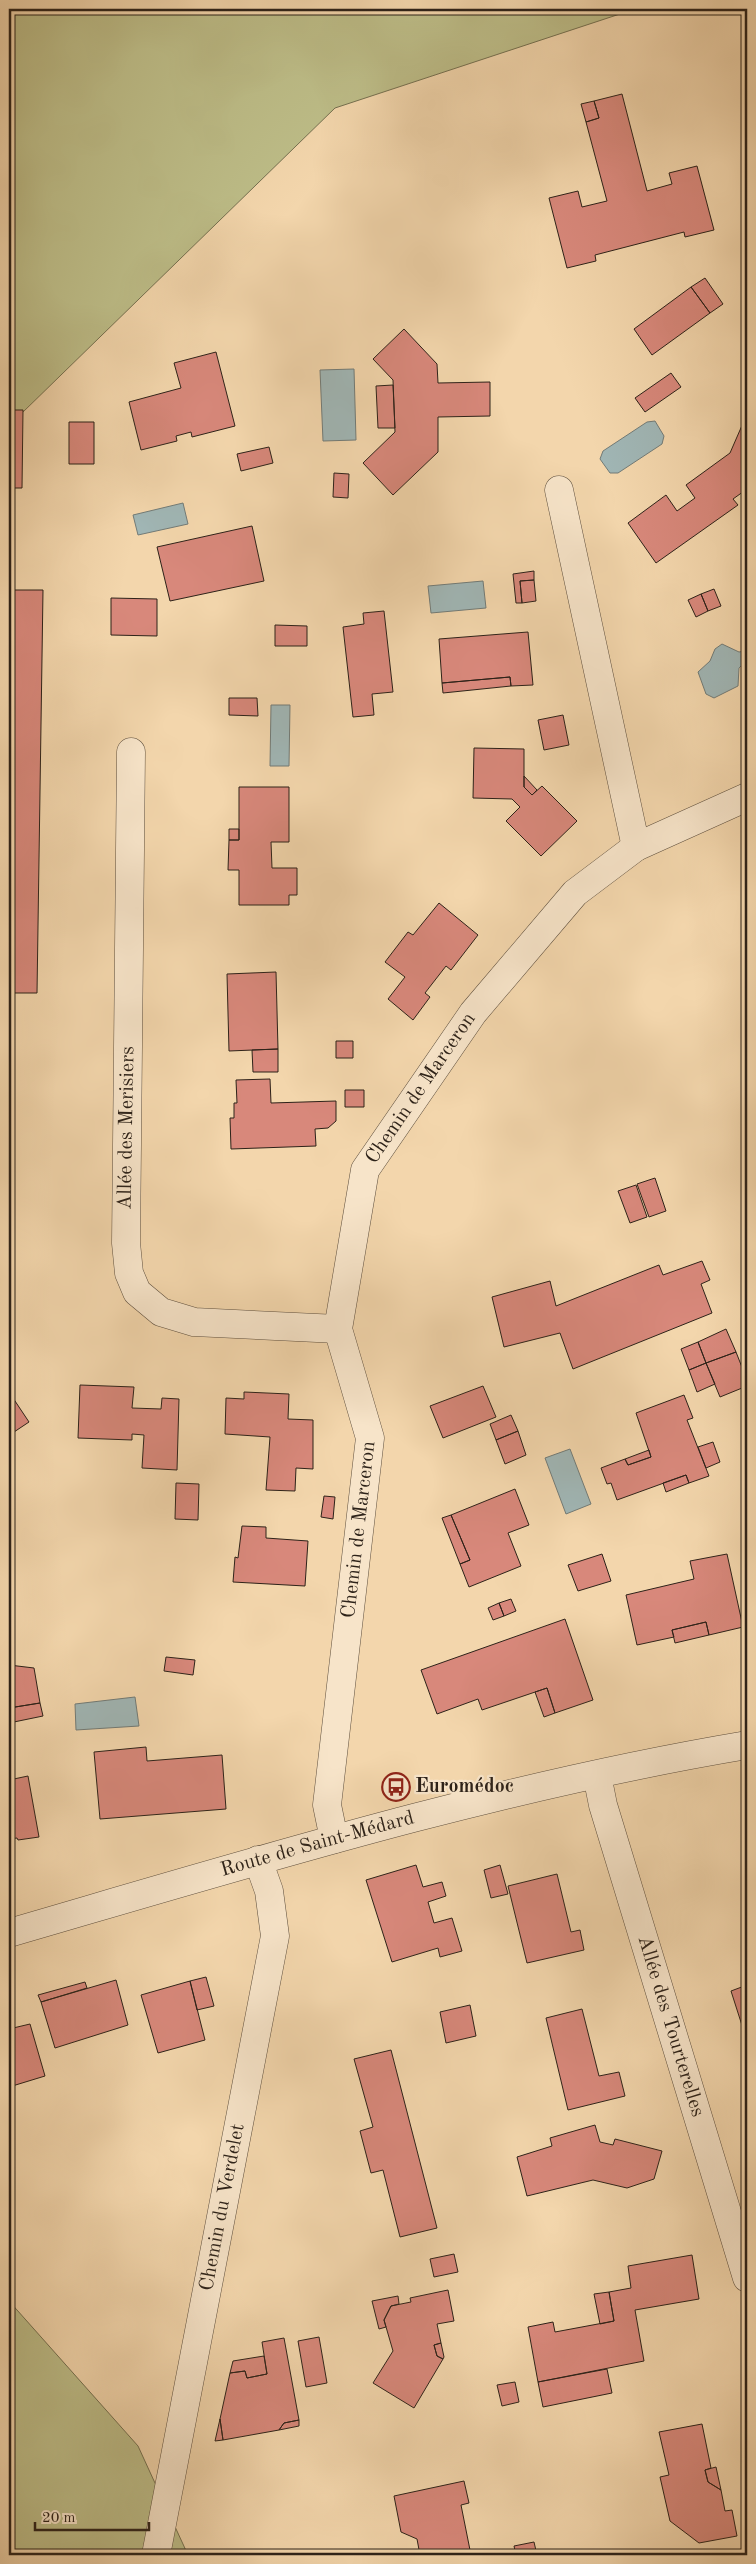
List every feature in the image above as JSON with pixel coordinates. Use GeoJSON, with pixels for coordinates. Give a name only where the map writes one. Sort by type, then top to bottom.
{"type":"FeatureCollection","features":[{"type":"Feature","properties":{"kind":"street"},"geometry":{"type":"LineString","coordinates":[[559,490],[636,848]]}},
{"type":"Feature","properties":{"kind":"street","name":"Allée des Merisiers"},"geometry":{"type":"LineString","coordinates":[[131,752],[126,1243],[129,1273],[137,1292],[161,1312],[194,1322],[338,1329]]}},
{"type":"Feature","properties":{"kind":"street","name":"Chemin de Marceron"},"geometry":{"type":"LineString","coordinates":[[334,1839],[328,1805],[370,1438],[338,1329],[365,1170],[480,1006],[575,893],[636,848],[747,797]]}},
{"type":"Feature","properties":{"kind":"street","name":"Route de Saint-Médard"},"geometry":{"type":"LineString","coordinates":[[9,1933],[258,1860],[484,1800],[660,1760],[747,1745]]}},
{"type":"Feature","properties":{"kind":"street","name":"Allée des Tourterelles"},"geometry":{"type":"LineString","coordinates":[[597,1775],[603,1804],[747,2278]]}},
{"type":"Feature","properties":{"kind":"street","name":"Chemin du Verdelet"},"geometry":{"type":"LineString","coordinates":[[156,2555],[275,1936],[268,1891],[258,1860]]}},
{"type":"Feature","properties":{"kind":"green space"},"geometry":{"type":"Polygon","coordinates":[[[9,9],[635,9],[335,108],[22,413],[9,412],[9,9]]]}},
{"type":"Feature","properties":{"kind":"green space"},"geometry":{"type":"Polygon","coordinates":[[[9,2301],[138,2446],[188,2555],[9,2555],[9,2301]]]}},
{"type":"Feature","properties":{"kind":"shaded area"},"geometry":{"type":"Polygon","coordinates":[[[354,369],[356,440],[323,441],[320,370],[354,369]]]}},
{"type":"Feature","properties":{"kind":"shaded area"},"geometry":{"type":"Polygon","coordinates":[[[655,421],[664,436],[662,444],[618,473],[610,473],[600,459],[603,451],[647,422],[655,421]]]}},
{"type":"Feature","properties":{"kind":"shaded area"},"geometry":{"type":"Polygon","coordinates":[[[183,503],[188,524],[138,535],[133,515],[183,503]]]}},
{"type":"Feature","properties":{"kind":"shaded area"},"geometry":{"type":"Polygon","coordinates":[[[483,581],[486,608],[431,613],[428,586],[483,581]]]}},
{"type":"Feature","properties":{"kind":"shaded area"},"geometry":{"type":"Polygon","coordinates":[[[722,644],[739,652],[745,651],[747,660],[739,668],[738,686],[714,698],[706,694],[698,672],[710,661],[715,649],[722,644]]]}},
{"type":"Feature","properties":{"kind":"shaded area"},"geometry":{"type":"Polygon","coordinates":[[[271,705],[290,705],[289,766],[270,766],[271,705]]]}},
{"type":"Feature","properties":{"kind":"shaded area"},"geometry":{"type":"Polygon","coordinates":[[[570,1449],[591,1504],[566,1514],[545,1458],[570,1449]]]}},
{"type":"Feature","properties":{"kind":"shaded area"},"geometry":{"type":"Polygon","coordinates":[[[135,1697],[139,1726],[76,1730],[75,1704],[135,1697]]]}},
{"type":"Feature","properties":{"kind":"building"},"geometry":{"type":"Polygon","coordinates":[[[622,94],[647,191],[672,184],[669,173],[697,166],[714,230],[685,237],[684,232],[595,255],[596,261],[567,268],[549,198],[578,191],[582,207],[607,201],[586,122],[599,118],[594,101],[622,94]]]}},
{"type":"Feature","properties":{"kind":"building"},"geometry":{"type":"Polygon","coordinates":[[[594,101],[599,118],[586,122],[581,104],[594,101]]]}},
{"type":"Feature","properties":{"kind":"building"},"geometry":{"type":"Polygon","coordinates":[[[705,278],[723,304],[710,313],[691,287],[705,278]]]}},
{"type":"Feature","properties":{"kind":"building"},"geometry":{"type":"Polygon","coordinates":[[[691,287],[710,313],[652,355],[634,329],[691,287]]]}},
{"type":"Feature","properties":{"kind":"building"},"geometry":{"type":"Polygon","coordinates":[[[404,329],[437,364],[438,383],[490,382],[490,416],[438,417],[438,452],[393,495],[363,463],[395,432],[393,380],[373,359],[404,329]]]}},
{"type":"Feature","properties":{"kind":"building"},"geometry":{"type":"Polygon","coordinates":[[[216,352],[235,426],[192,437],[191,432],[176,436],[177,441],[141,450],[129,402],[181,388],[174,363],[216,352]]]}},
{"type":"Feature","properties":{"kind":"building"},"geometry":{"type":"Polygon","coordinates":[[[671,373],[681,387],[645,412],[635,398],[671,373]]]}},
{"type":"Feature","properties":{"kind":"building"},"geometry":{"type":"Polygon","coordinates":[[[393,385],[395,428],[378,428],[376,386],[393,385]]]}},
{"type":"Feature","properties":{"kind":"building"},"geometry":{"type":"Polygon","coordinates":[[[9,410],[23,410],[22,488],[9,488],[9,410]]]}},
{"type":"Feature","properties":{"kind":"building"},"geometry":{"type":"Polygon","coordinates":[[[747,414],[747,489],[733,499],[738,505],[656,563],[628,523],[666,495],[677,511],[695,498],[686,485],[730,453],[747,414]]]}},
{"type":"Feature","properties":{"kind":"building"},"geometry":{"type":"Polygon","coordinates":[[[69,422],[94,422],[94,464],[69,464],[69,422]]]}},
{"type":"Feature","properties":{"kind":"building"},"geometry":{"type":"Polygon","coordinates":[[[269,447],[273,463],[241,471],[237,454],[269,447]]]}},
{"type":"Feature","properties":{"kind":"building"},"geometry":{"type":"Polygon","coordinates":[[[334,473],[349,474],[348,498],[333,497],[334,473]]]}},
{"type":"Feature","properties":{"kind":"building"},"geometry":{"type":"Polygon","coordinates":[[[252,526],[264,581],[170,601],[157,547],[252,526]]]}},
{"type":"Feature","properties":{"kind":"building"},"geometry":{"type":"Polygon","coordinates":[[[534,571],[534,580],[520,581],[522,603],[516,603],[513,574],[534,571]]]}},
{"type":"Feature","properties":{"kind":"building"},"geometry":{"type":"Polygon","coordinates":[[[534,580],[536,601],[522,603],[520,581],[534,580]]]}},
{"type":"Feature","properties":{"kind":"building"},"geometry":{"type":"Polygon","coordinates":[[[714,589],[721,606],[708,611],[701,594],[714,589]]]}},
{"type":"Feature","properties":{"kind":"building"},"geometry":{"type":"Polygon","coordinates":[[[9,590],[43,590],[37,993],[9,993],[9,590]]]}},
{"type":"Feature","properties":{"kind":"building"},"geometry":{"type":"Polygon","coordinates":[[[701,594],[708,611],[696,617],[688,600],[701,594]]]}},
{"type":"Feature","properties":{"kind":"building"},"geometry":{"type":"Polygon","coordinates":[[[111,598],[157,599],[157,636],[111,635],[111,598]]]}},
{"type":"Feature","properties":{"kind":"building"},"geometry":{"type":"Polygon","coordinates":[[[384,611],[393,692],[372,694],[374,715],[353,717],[343,627],[364,624],[363,613],[384,611]]]}},
{"type":"Feature","properties":{"kind":"building"},"geometry":{"type":"Polygon","coordinates":[[[275,625],[307,626],[307,646],[275,646],[275,625]]]}},
{"type":"Feature","properties":{"kind":"building"},"geometry":{"type":"Polygon","coordinates":[[[528,632],[533,685],[511,686],[510,677],[442,683],[439,639],[528,632]]]}},
{"type":"Feature","properties":{"kind":"building"},"geometry":{"type":"Polygon","coordinates":[[[510,677],[511,686],[443,693],[442,683],[510,677]]]}},
{"type":"Feature","properties":{"kind":"building"},"geometry":{"type":"Polygon","coordinates":[[[229,698],[257,698],[258,716],[229,715],[229,698]]]}},
{"type":"Feature","properties":{"kind":"building"},"geometry":{"type":"Polygon","coordinates":[[[563,715],[569,745],[544,750],[538,720],[563,715]]]}},
{"type":"Feature","properties":{"kind":"building"},"geometry":{"type":"Polygon","coordinates":[[[474,748],[524,749],[524,787],[532,795],[542,786],[577,821],[541,856],[506,821],[520,807],[512,799],[473,798],[474,748]]]}},
{"type":"Feature","properties":{"kind":"building"},"geometry":{"type":"Polygon","coordinates":[[[524,776],[537,790],[532,795],[524,787],[524,776]]]}},
{"type":"Feature","properties":{"kind":"building"},"geometry":{"type":"Polygon","coordinates":[[[239,787],[289,787],[289,842],[271,842],[272,868],[297,868],[297,895],[289,895],[289,905],[239,905],[239,870],[228,870],[229,840],[239,840],[239,787]]]}},
{"type":"Feature","properties":{"kind":"building"},"geometry":{"type":"Polygon","coordinates":[[[229,829],[239,829],[239,840],[229,840],[229,829]]]}},
{"type":"Feature","properties":{"kind":"building"},"geometry":{"type":"Polygon","coordinates":[[[439,903],[478,935],[451,970],[446,966],[425,993],[430,997],[413,1020],[388,999],[405,977],[385,962],[408,932],[413,935],[439,903]]]}},
{"type":"Feature","properties":{"kind":"building"},"geometry":{"type":"Polygon","coordinates":[[[276,972],[278,1049],[229,1051],[227,974],[276,972]]]}},
{"type":"Feature","properties":{"kind":"building"},"geometry":{"type":"Polygon","coordinates":[[[336,1041],[353,1041],[353,1058],[336,1058],[336,1041]]]}},
{"type":"Feature","properties":{"kind":"building"},"geometry":{"type":"Polygon","coordinates":[[[278,1049],[278,1072],[253,1072],[252,1050],[278,1049]]]}},
{"type":"Feature","properties":{"kind":"building"},"geometry":{"type":"Polygon","coordinates":[[[270,1079],[271,1103],[336,1101],[336,1121],[328,1128],[315,1129],[316,1146],[231,1149],[230,1118],[234,1118],[234,1103],[237,1103],[236,1080],[270,1079]]]}},
{"type":"Feature","properties":{"kind":"building"},"geometry":{"type":"Polygon","coordinates":[[[345,1090],[364,1090],[364,1107],[345,1107],[345,1090]]]}},
{"type":"Feature","properties":{"kind":"building"},"geometry":{"type":"Polygon","coordinates":[[[655,1178],[666,1211],[649,1217],[637,1184],[655,1178]]]}},
{"type":"Feature","properties":{"kind":"building"},"geometry":{"type":"Polygon","coordinates":[[[636,1185],[647,1217],[630,1223],[618,1191],[636,1185]]]}},
{"type":"Feature","properties":{"kind":"building"},"geometry":{"type":"Polygon","coordinates":[[[702,1261],[710,1280],[701,1284],[712,1313],[573,1369],[560,1333],[504,1347],[492,1297],[550,1281],[556,1306],[659,1265],[663,1275],[702,1261]]]}},
{"type":"Feature","properties":{"kind":"building"},"geometry":{"type":"Polygon","coordinates":[[[726,1329],[736,1352],[706,1363],[698,1342],[726,1329]]]}},
{"type":"Feature","properties":{"kind":"building"},"geometry":{"type":"Polygon","coordinates":[[[698,1342],[706,1363],[689,1370],[681,1349],[698,1342]]]}},
{"type":"Feature","properties":{"kind":"building"},"geometry":{"type":"Polygon","coordinates":[[[736,1352],[747,1380],[747,1386],[720,1397],[706,1363],[736,1352]]]}},
{"type":"Feature","properties":{"kind":"building"},"geometry":{"type":"Polygon","coordinates":[[[706,1363],[715,1384],[697,1392],[689,1370],[706,1363]]]}},
{"type":"Feature","properties":{"kind":"building"},"geometry":{"type":"Polygon","coordinates":[[[80,1385],[134,1387],[132,1408],[161,1409],[162,1398],[179,1399],[177,1470],[142,1468],[144,1435],[132,1434],[132,1440],[78,1438],[80,1385]]]}},
{"type":"Feature","properties":{"kind":"building"},"geometry":{"type":"Polygon","coordinates":[[[483,1386],[496,1417],[443,1438],[430,1406],[483,1386]]]}},
{"type":"Feature","properties":{"kind":"building"},"geometry":{"type":"Polygon","coordinates":[[[9,1392],[29,1422],[11,1434],[9,1432],[9,1392]]]}},
{"type":"Feature","properties":{"kind":"building"},"geometry":{"type":"Polygon","coordinates":[[[244,1392],[289,1394],[288,1419],[313,1420],[313,1469],[296,1468],[295,1491],[266,1490],[270,1437],[225,1434],[226,1398],[244,1399],[244,1392]]]}},
{"type":"Feature","properties":{"kind":"building"},"geometry":{"type":"Polygon","coordinates":[[[684,1395],[693,1418],[687,1420],[709,1476],[689,1483],[686,1475],[617,1500],[611,1483],[607,1484],[601,1468],[625,1459],[628,1465],[651,1457],[636,1413],[684,1395]]]}},
{"type":"Feature","properties":{"kind":"building"},"geometry":{"type":"Polygon","coordinates":[[[511,1415],[518,1431],[496,1440],[490,1424],[511,1415]]]}},
{"type":"Feature","properties":{"kind":"building"},"geometry":{"type":"Polygon","coordinates":[[[518,1431],[526,1455],[505,1464],[496,1440],[518,1431]]]}},
{"type":"Feature","properties":{"kind":"building"},"geometry":{"type":"Polygon","coordinates":[[[713,1442],[720,1462],[706,1468],[698,1447],[713,1442]]]}},
{"type":"Feature","properties":{"kind":"building"},"geometry":{"type":"Polygon","coordinates":[[[649,1450],[651,1457],[628,1465],[625,1459],[649,1450]]]}},
{"type":"Feature","properties":{"kind":"building"},"geometry":{"type":"Polygon","coordinates":[[[686,1475],[689,1483],[666,1492],[663,1483],[686,1475]]]}},
{"type":"Feature","properties":{"kind":"building"},"geometry":{"type":"Polygon","coordinates":[[[176,1483],[199,1484],[198,1520],[175,1519],[176,1483]]]}},
{"type":"Feature","properties":{"kind":"building"},"geometry":{"type":"Polygon","coordinates":[[[515,1489],[529,1525],[508,1533],[521,1566],[469,1587],[460,1564],[470,1560],[451,1515],[515,1489]]]}},
{"type":"Feature","properties":{"kind":"building"},"geometry":{"type":"Polygon","coordinates":[[[324,1496],[335,1497],[333,1519],[321,1517],[324,1496]]]}},
{"type":"Feature","properties":{"kind":"building"},"geometry":{"type":"Polygon","coordinates":[[[451,1515],[470,1560],[460,1564],[442,1518],[451,1515]]]}},
{"type":"Feature","properties":{"kind":"building"},"geometry":{"type":"Polygon","coordinates":[[[242,1526],[266,1527],[266,1538],[308,1541],[305,1586],[233,1582],[235,1557],[238,1558],[242,1526]]]}},
{"type":"Feature","properties":{"kind":"building"},"geometry":{"type":"Polygon","coordinates":[[[602,1554],[611,1581],[578,1591],[568,1565],[602,1554]]]}},
{"type":"Feature","properties":{"kind":"building"},"geometry":{"type":"Polygon","coordinates":[[[727,1554],[743,1627],[709,1635],[706,1622],[672,1630],[674,1637],[637,1645],[626,1595],[694,1579],[690,1561],[727,1554]]]}},
{"type":"Feature","properties":{"kind":"building"},"geometry":{"type":"Polygon","coordinates":[[[511,1599],[516,1611],[504,1616],[499,1603],[511,1599]]]}},
{"type":"Feature","properties":{"kind":"building"},"geometry":{"type":"Polygon","coordinates":[[[499,1603],[504,1616],[493,1620],[488,1608],[499,1603]]]}},
{"type":"Feature","properties":{"kind":"building"},"geometry":{"type":"Polygon","coordinates":[[[565,1619],[593,1700],[555,1713],[547,1688],[482,1710],[478,1699],[437,1714],[421,1670],[565,1619]]]}},
{"type":"Feature","properties":{"kind":"building"},"geometry":{"type":"Polygon","coordinates":[[[706,1622],[709,1635],[675,1643],[672,1630],[706,1622]]]}},
{"type":"Feature","properties":{"kind":"building"},"geometry":{"type":"Polygon","coordinates":[[[166,1657],[195,1660],[193,1675],[164,1671],[166,1657]]]}},
{"type":"Feature","properties":{"kind":"building"},"geometry":{"type":"Polygon","coordinates":[[[9,1665],[34,1668],[40,1703],[9,1708],[9,1665]]]}},
{"type":"Feature","properties":{"kind":"building"},"geometry":{"type":"Polygon","coordinates":[[[547,1688],[555,1713],[544,1717],[535,1692],[547,1688]]]}},
{"type":"Feature","properties":{"kind":"building"},"geometry":{"type":"Polygon","coordinates":[[[40,1703],[43,1716],[9,1723],[9,1708],[40,1703]]]}},
{"type":"Feature","properties":{"kind":"building"},"geometry":{"type":"Polygon","coordinates":[[[146,1747],[147,1761],[222,1755],[226,1809],[100,1819],[94,1752],[146,1747]]]}},
{"type":"Feature","properties":{"kind":"building"},"geometry":{"type":"Polygon","coordinates":[[[28,1776],[39,1837],[18,1840],[17,1838],[9,1839],[9,1780],[28,1776]]]}},
{"type":"Feature","properties":{"kind":"building"},"geometry":{"type":"Polygon","coordinates":[[[416,1865],[423,1887],[442,1882],[446,1896],[428,1902],[434,1923],[452,1918],[462,1951],[440,1957],[438,1948],[392,1962],[366,1880],[416,1865]]]}},
{"type":"Feature","properties":{"kind":"building"},"geometry":{"type":"Polygon","coordinates":[[[500,1865],[508,1894],[491,1898],[484,1870],[500,1865]]]}},
{"type":"Feature","properties":{"kind":"building"},"geometry":{"type":"Polygon","coordinates":[[[557,1874],[571,1932],[580,1930],[584,1950],[527,1963],[508,1886],[557,1874]]]}},
{"type":"Feature","properties":{"kind":"building"},"geometry":{"type":"Polygon","coordinates":[[[206,1977],[214,2006],[197,2010],[190,1981],[206,1977]]]}},
{"type":"Feature","properties":{"kind":"building"},"geometry":{"type":"Polygon","coordinates":[[[116,1980],[128,2025],[55,2048],[41,2002],[116,1980]]]}},
{"type":"Feature","properties":{"kind":"building"},"geometry":{"type":"Polygon","coordinates":[[[190,1981],[205,2040],[158,2053],[141,1995],[190,1981]]]}},
{"type":"Feature","properties":{"kind":"building"},"geometry":{"type":"Polygon","coordinates":[[[85,1982],[87,1988],[41,2002],[38,1995],[85,1982]]]}},
{"type":"Feature","properties":{"kind":"building"},"geometry":{"type":"Polygon","coordinates":[[[747,1985],[747,2041],[731,1991],[747,1985]]]}},
{"type":"Feature","properties":{"kind":"building"},"geometry":{"type":"Polygon","coordinates":[[[470,2005],[476,2036],[446,2043],[440,2012],[470,2005]]]}},
{"type":"Feature","properties":{"kind":"building"},"geometry":{"type":"Polygon","coordinates":[[[582,2009],[599,2076],[619,2072],[625,2096],[568,2110],[546,2018],[582,2009]]]}},
{"type":"Feature","properties":{"kind":"building"},"geometry":{"type":"Polygon","coordinates":[[[30,2024],[45,2076],[9,2087],[9,2029],[30,2024]]]}},
{"type":"Feature","properties":{"kind":"building"},"geometry":{"type":"Polygon","coordinates":[[[391,2050],[437,2228],[400,2237],[383,2170],[371,2173],[360,2131],[373,2127],[354,2059],[391,2050]]]}},
{"type":"Feature","properties":{"kind":"building"},"geometry":{"type":"Polygon","coordinates":[[[595,2125],[600,2142],[613,2145],[615,2139],[662,2151],[654,2179],[627,2188],[593,2180],[527,2196],[517,2157],[552,2146],[550,2138],[595,2125]]]}},
{"type":"Feature","properties":{"kind":"building"},"geometry":{"type":"Polygon","coordinates":[[[454,2254],[458,2272],[434,2277],[430,2259],[454,2254]]]}},
{"type":"Feature","properties":{"kind":"building"},"geometry":{"type":"Polygon","coordinates":[[[692,2255],[699,2299],[635,2310],[644,2361],[538,2382],[528,2327],[553,2322],[555,2332],[614,2321],[609,2292],[631,2288],[628,2266],[692,2255]]]}},
{"type":"Feature","properties":{"kind":"building"},"geometry":{"type":"Polygon","coordinates":[[[448,2290],[454,2321],[437,2324],[441,2343],[434,2345],[437,2356],[443,2359],[414,2408],[373,2383],[393,2351],[384,2320],[391,2306],[411,2302],[410,2298],[448,2290]]]}},
{"type":"Feature","properties":{"kind":"building"},"geometry":{"type":"Polygon","coordinates":[[[609,2292],[614,2321],[600,2324],[594,2294],[609,2292]]]}},
{"type":"Feature","properties":{"kind":"building"},"geometry":{"type":"Polygon","coordinates":[[[398,2296],[399,2304],[391,2306],[384,2320],[386,2327],[379,2329],[372,2301],[398,2296]]]}},
{"type":"Feature","properties":{"kind":"building"},"geometry":{"type":"Polygon","coordinates":[[[319,2337],[327,2383],[306,2387],[298,2341],[319,2337]]]}},
{"type":"Feature","properties":{"kind":"building"},"geometry":{"type":"Polygon","coordinates":[[[284,2338],[299,2420],[284,2423],[279,2430],[223,2440],[220,2419],[230,2373],[245,2371],[247,2378],[267,2374],[262,2342],[284,2338]]]}},
{"type":"Feature","properties":{"kind":"building"},"geometry":{"type":"Polygon","coordinates":[[[441,2343],[443,2359],[437,2356],[434,2345],[441,2343]]]}},
{"type":"Feature","properties":{"kind":"building"},"geometry":{"type":"Polygon","coordinates":[[[264,2356],[267,2374],[247,2378],[245,2371],[230,2373],[233,2361],[264,2356]]]}},
{"type":"Feature","properties":{"kind":"building"},"geometry":{"type":"Polygon","coordinates":[[[607,2369],[612,2393],[543,2407],[538,2382],[607,2369]]]}},
{"type":"Feature","properties":{"kind":"building"},"geometry":{"type":"Polygon","coordinates":[[[515,2382],[519,2402],[502,2406],[497,2385],[515,2382]]]}},
{"type":"Feature","properties":{"kind":"building"},"geometry":{"type":"Polygon","coordinates":[[[220,2419],[223,2440],[215,2441],[220,2419]]]}},
{"type":"Feature","properties":{"kind":"building"},"geometry":{"type":"Polygon","coordinates":[[[299,2420],[299,2426],[279,2430],[284,2423],[299,2420]]]}},
{"type":"Feature","properties":{"kind":"building"},"geometry":{"type":"Polygon","coordinates":[[[702,2424],[711,2468],[705,2470],[708,2482],[721,2490],[725,2511],[732,2510],[737,2536],[699,2543],[670,2521],[660,2477],[669,2475],[659,2432],[702,2424]]]}},
{"type":"Feature","properties":{"kind":"building"},"geometry":{"type":"Polygon","coordinates":[[[716,2467],[721,2490],[708,2482],[705,2470],[716,2467]]]}},
{"type":"Feature","properties":{"kind":"building"},"geometry":{"type":"Polygon","coordinates":[[[464,2481],[469,2503],[461,2505],[471,2555],[420,2555],[417,2539],[401,2532],[394,2496],[464,2481]]]}},
{"type":"Feature","properties":{"kind":"building"},"geometry":{"type":"Polygon","coordinates":[[[534,2542],[537,2555],[516,2555],[514,2546],[534,2542]]]}},
{"type":"Feature","properties":{"kind":"place","name":"Euromédoc"},"geometry":{"type":"Point","coordinates":[396,1787]}}]}
